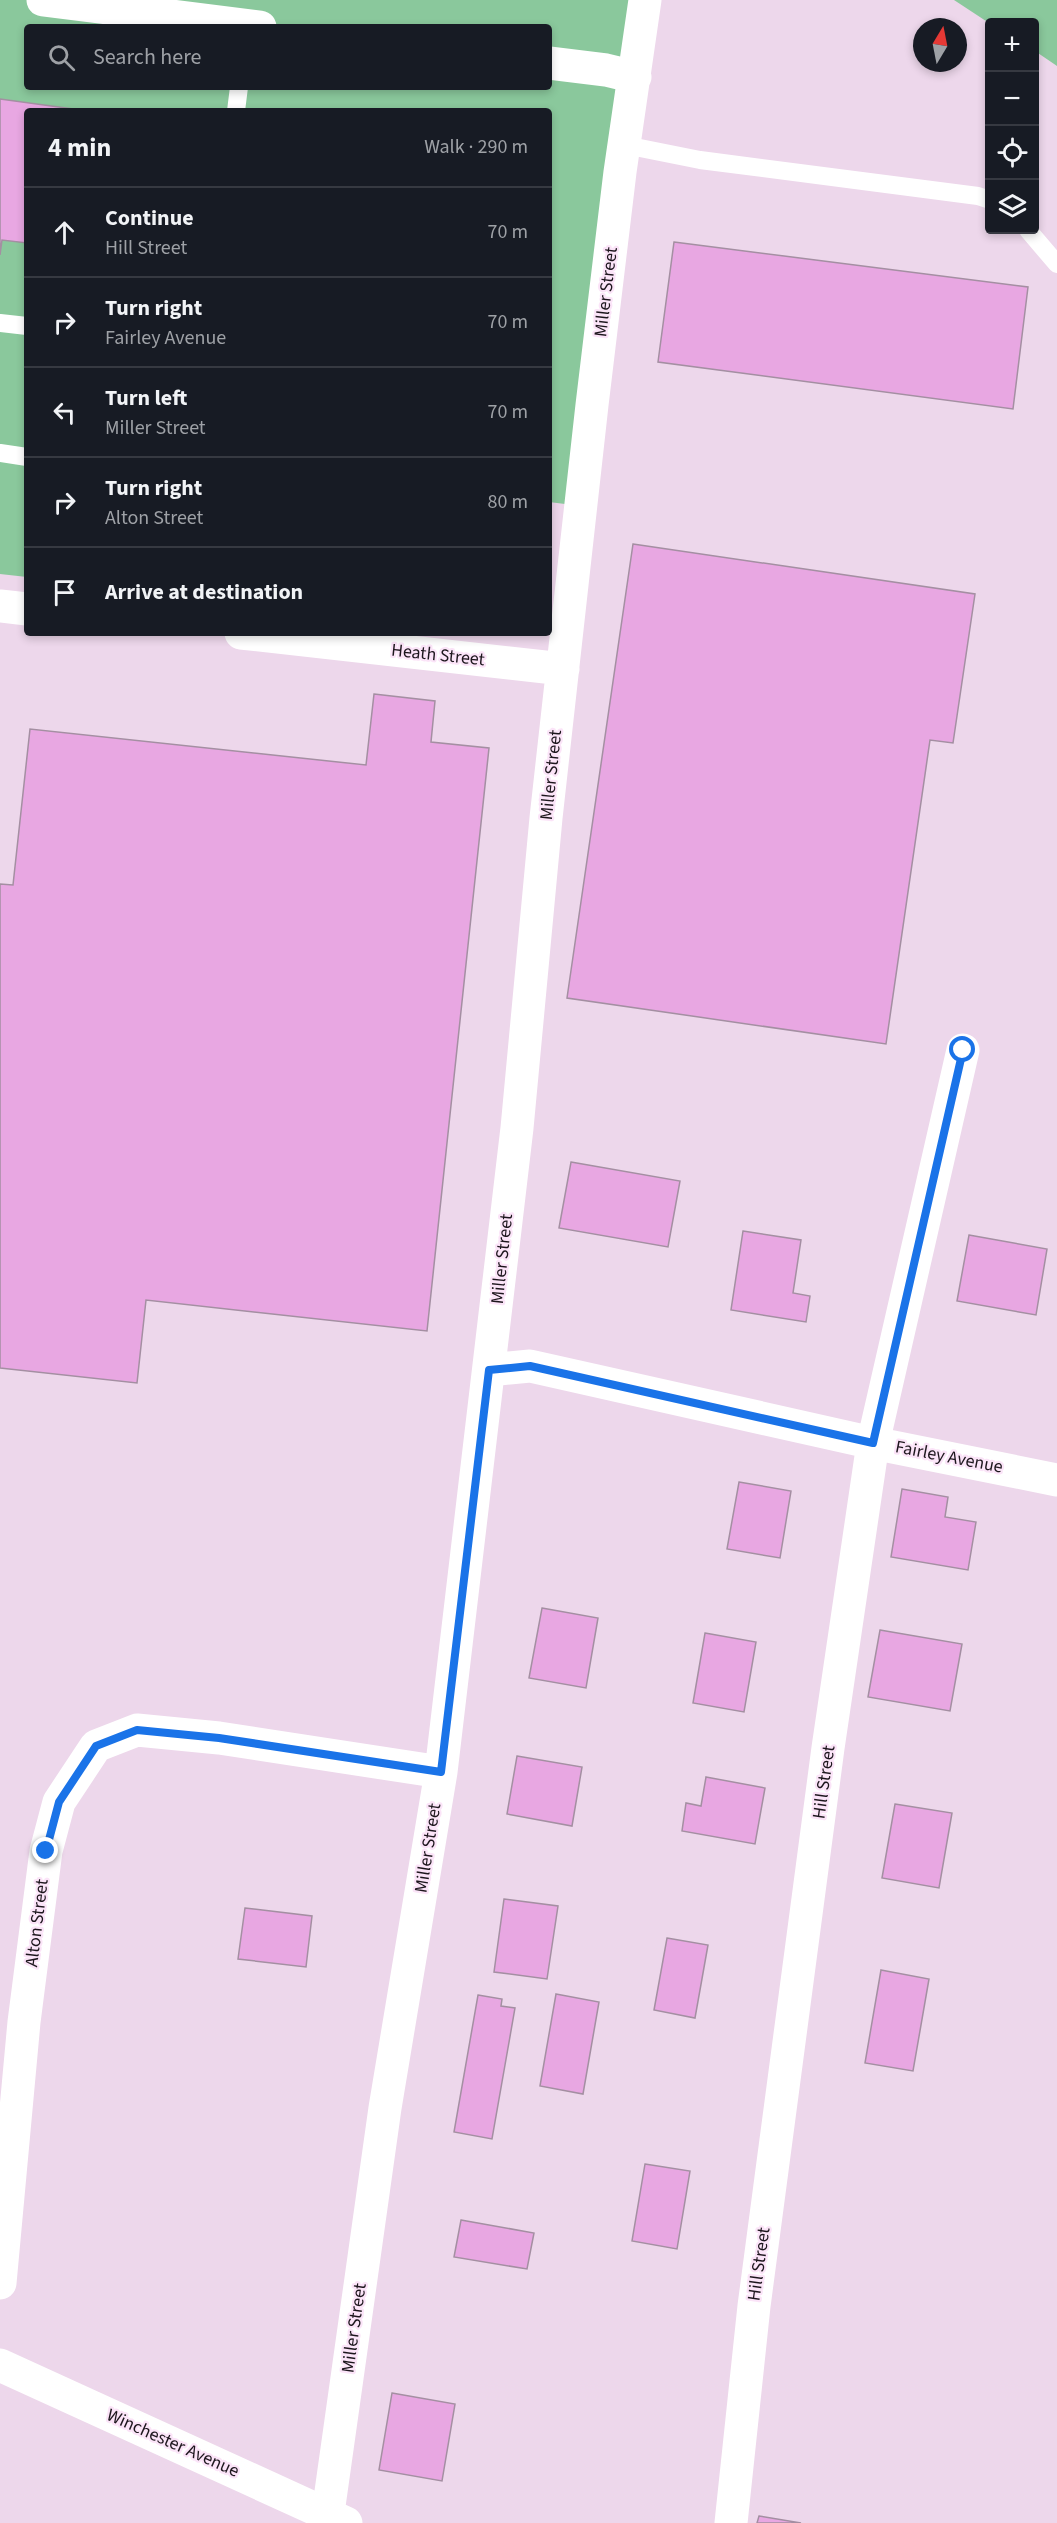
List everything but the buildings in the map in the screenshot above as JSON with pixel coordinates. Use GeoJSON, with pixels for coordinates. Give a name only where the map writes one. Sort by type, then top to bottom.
{"type":"FeatureCollection","features":[{"type":"Feature","properties":{"kind":"street"},"geometry":{"type":"LineString","coordinates":[[43,0],[234,24]]}},
{"type":"Feature","properties":{"kind":"street","name":"Miller Street"},"geometry":{"type":"LineString","coordinates":[[337,2518],[385,2108],[441,1772],[515,1140],[562,669],[625,145],[645,0]]}},
{"type":"Feature","properties":{"kind":"street"},"geometry":{"type":"LineString","coordinates":[[552,63],[606,70],[635,77]]}},
{"type":"Feature","properties":{"kind":"street"},"geometry":{"type":"LineString","coordinates":[[0,606],[24,609]]}},
{"type":"Feature","properties":{"kind":"street","name":"Heath Street"},"geometry":{"type":"LineString","coordinates":[[269,636],[562,669]]}},
{"type":"Feature","properties":{"kind":"street","name":"Hill Street"},"geometry":{"type":"LineString","coordinates":[[731,2523],[754,2306],[825,1772],[873,1443],[963,1050]]}},
{"type":"Feature","properties":{"kind":"street","name":"Fairley Avenue"},"geometry":{"type":"LineString","coordinates":[[489,1370],[530,1366],[873,1443],[1057,1480]]}},
{"type":"Feature","properties":{"kind":"street","name":"Alton Street"},"geometry":{"type":"LineString","coordinates":[[0,2283],[24,2022],[46,1851],[59,1802],[96,1746],[137,1730],[219,1738],[441,1772]]}},
{"type":"Feature","properties":{"kind":"street","name":"Winchester Avenue"},"geometry":{"type":"LineString","coordinates":[[0,2365],[337,2518]]}},
{"type":"Feature","properties":{"kind":"lane"},"geometry":{"type":"LineString","coordinates":[[236,108],[239,90]]}},
{"type":"Feature","properties":{"kind":"lane"},"geometry":{"type":"LineString","coordinates":[[625,145],[699,160],[978,196],[985,199]]}},
{"type":"Feature","properties":{"kind":"lane"},"geometry":{"type":"LineString","coordinates":[[1031,234],[1057,264]]}},
{"type":"Feature","properties":{"kind":"lane"},"geometry":{"type":"LineString","coordinates":[[0,323],[24,326]]}},
{"type":"Feature","properties":{"kind":"lane"},"geometry":{"type":"LineString","coordinates":[[0,453],[24,457]]}},
{"type":"Feature","properties":{"kind":"green space"},"geometry":{"type":"Polygon","coordinates":[[[0,0],[631,0],[565,504],[552,502],[552,108],[24,108],[24,577],[0,574],[0,0]]]}},
{"type":"Feature","properties":{"kind":"green space"},"geometry":{"type":"Polygon","coordinates":[[[954,0],[1057,0],[1057,66],[1039,54],[1039,18],[985,18],[985,20],[954,0]]]}},
{"type":"Feature","properties":{"kind":"route"},"geometry":{"type":"LineString","coordinates":[[46,1851],[59,1802],[96,1746],[137,1730],[219,1738],[441,1772],[489,1370],[530,1366],[873,1443],[963,1050]]}}]}
